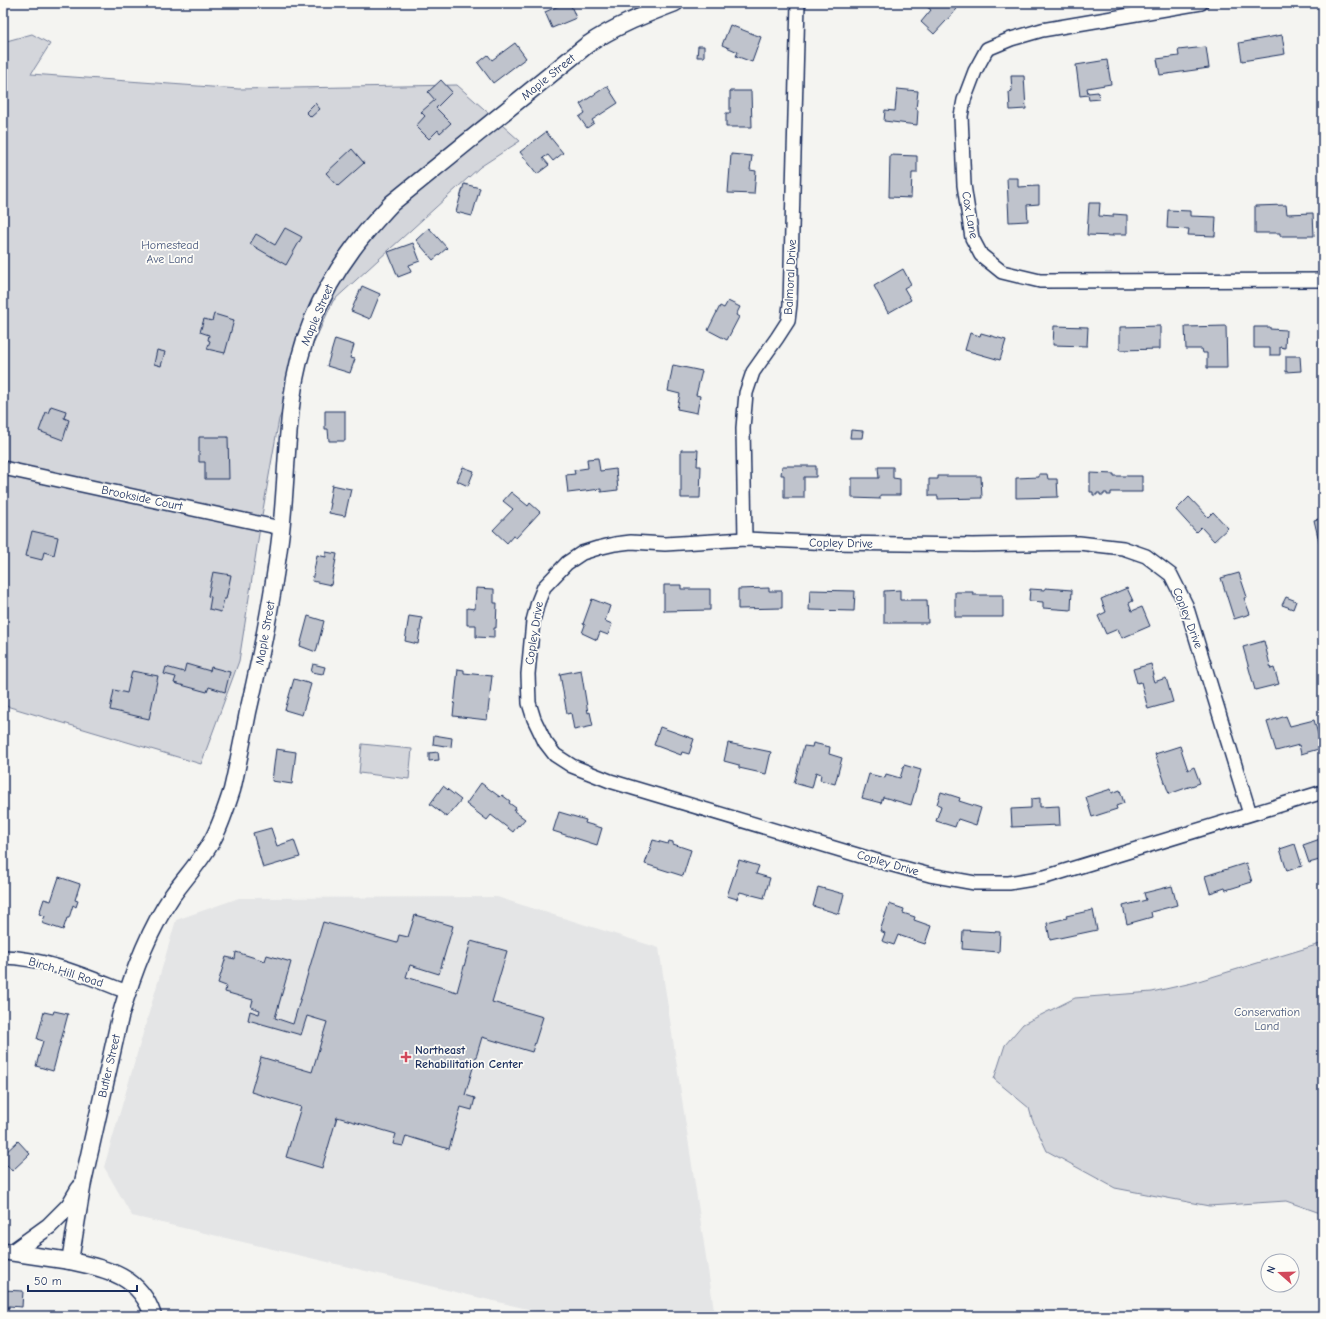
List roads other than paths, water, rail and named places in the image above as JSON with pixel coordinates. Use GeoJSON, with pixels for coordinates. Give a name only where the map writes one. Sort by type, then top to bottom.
{"type":"FeatureCollection","features":[{"type":"Feature","properties":{"kind":"street","name":"Maple Street"},"geometry":{"type":"LineString","coordinates":[[232,790],[260,661],[276,566],[281,528],[292,398],[302,348],[322,298],[336,272],[352,249],[392,203],[588,45],[628,21],[675,3]]}},
{"type":"Feature","properties":{"kind":"street","name":"Balmoral Drive"},"geometry":{"type":"LineString","coordinates":[[745,539],[743,428],[746,393],[753,372],[788,320],[790,304],[798,3]]}},
{"type":"Feature","properties":{"kind":"street","name":"Cox Lane"},"geometry":{"type":"LineString","coordinates":[[1201,3],[1042,30],[1011,39],[987,49],[975,71],[964,100],[962,116],[964,185],[972,238],[980,255],[1002,272],[1040,281],[1323,280]]}},
{"type":"Feature","properties":{"kind":"street","name":"Brookside Court"},"geometry":{"type":"LineString","coordinates":[[3,468],[281,528]]}},
{"type":"Feature","properties":{"kind":"street","name":"Copley Drive"},"geometry":{"type":"LineString","coordinates":[[1250,814],[1186,605],[1171,575],[1146,556],[1123,548],[1079,543],[973,545],[832,543],[745,539],[664,544],[631,542],[616,544],[582,553],[567,563],[552,578],[544,587],[538,602],[533,620],[528,674],[529,703],[534,719],[546,742],[555,755],[572,766],[610,781],[874,860],[930,875],[975,883],[1009,883],[1045,877],[1323,792]]}},
{"type":"Feature","properties":{"kind":"street","name":"Butler Street"},"geometry":{"type":"LineString","coordinates":[[70,1261],[83,1182],[127,992],[156,924],[171,897],[214,836],[232,790]]}},
{"type":"Feature","properties":{"kind":"street","name":"Birch Hill Road"},"geometry":{"type":"LineString","coordinates":[[3,957],[31,960],[66,970],[127,992]]}},
{"type":"Feature","properties":{"kind":"street"},"geometry":{"type":"LineString","coordinates":[[8,1252],[49,1226],[69,1206],[83,1182]]}},
{"type":"Feature","properties":{"kind":"street"},"geometry":{"type":"LineString","coordinates":[[8,1252],[70,1261],[112,1272],[125,1278],[134,1285],[144,1297],[153,1316]]}},
{"type":"Feature","properties":{"kind":"place","name":"Northeast Rehabilitation Center"},"geometry":{"type":"Point","coordinates":[406,1057]}},
{"type":"Feature","properties":{"kind":"park label","name":"Homestead Ave Land"},"geometry":{"type":"Point","coordinates":[170,252]}},
{"type":"Feature","properties":{"kind":"park label","name":"Conservation Land"},"geometry":{"type":"Point","coordinates":[1267,1019]}}]}
